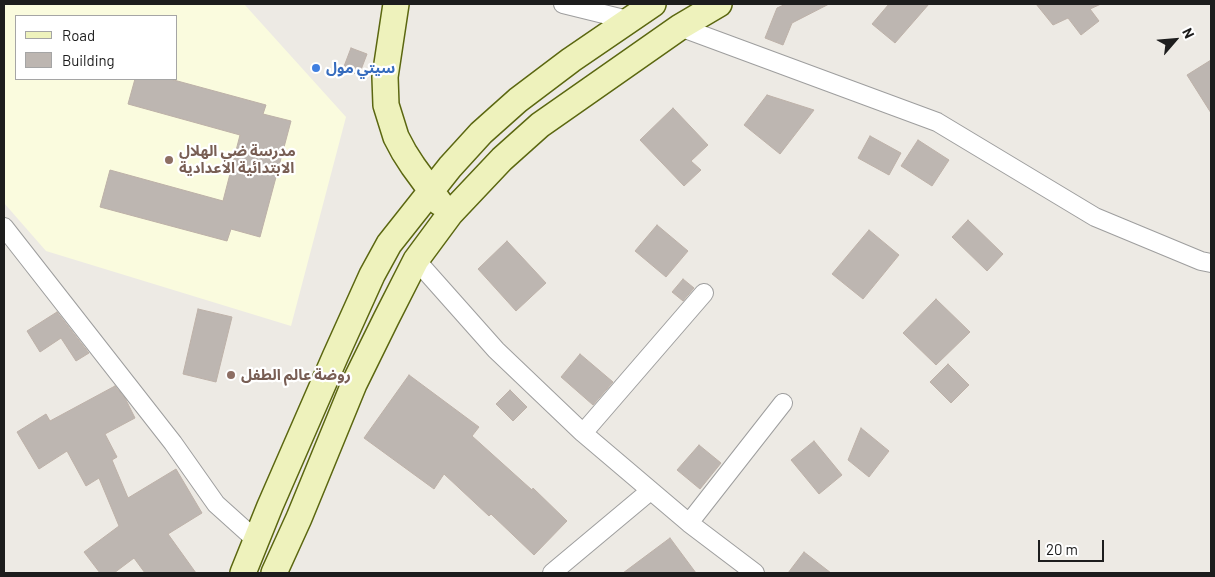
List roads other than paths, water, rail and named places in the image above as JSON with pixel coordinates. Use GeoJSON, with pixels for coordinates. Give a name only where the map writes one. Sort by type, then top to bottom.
{"type":"FeatureCollection","features":[{"type":"Feature","properties":{"kind":"main road"},"geometry":{"type":"LineString","coordinates":[[396,4],[386,77],[386,105],[396,137],[413,166],[430,191],[450,214]]}},
{"type":"Feature","properties":{"kind":"main road"},"geometry":{"type":"LineString","coordinates":[[243,573],[296,445],[372,276],[389,244],[430,191],[481,133],[518,100],[653,4]]}},
{"type":"Feature","properties":{"kind":"main road"},"geometry":{"type":"LineString","coordinates":[[274,573],[299,518],[354,384],[416,260],[450,214],[502,159],[540,125],[680,28],[719,4]]}},
{"type":"Feature","properties":{"kind":"main road"},"geometry":{"type":"LineString","coordinates":[[372,276],[400,292]]}},
{"type":"Feature","properties":{"kind":"street"},"geometry":{"type":"LineString","coordinates":[[563,4],[628,20]]}},
{"type":"Feature","properties":{"kind":"street"},"geometry":{"type":"LineString","coordinates":[[680,28],[938,122],[1095,217],[1201,261],[1211,263]]}},
{"type":"Feature","properties":{"kind":"street"},"geometry":{"type":"LineString","coordinates":[[4,227],[173,443],[216,504],[256,540]]}},
{"type":"Feature","properties":{"kind":"street"},"geometry":{"type":"LineString","coordinates":[[416,260],[496,350],[583,433],[689,523],[755,573]]}},
{"type":"Feature","properties":{"kind":"street"},"geometry":{"type":"LineString","coordinates":[[583,433],[704,293]]}},
{"type":"Feature","properties":{"kind":"street"},"geometry":{"type":"LineString","coordinates":[[689,523],[783,403]]}},
{"type":"Feature","properties":{"kind":"street"},"geometry":{"type":"LineString","coordinates":[[552,573],[650,491]]}},
{"type":"Feature","properties":{"kind":"place","name":"سيتي مول"},"geometry":{"type":"Point","coordinates":[316,68]}},
{"type":"Feature","properties":{"kind":"place","name":"مدرسة ضي الهلال الابتدائية الاعدادية"},"geometry":{"type":"Point","coordinates":[169,160]}},
{"type":"Feature","properties":{"kind":"place","name":"روضة عالم الطفل"},"geometry":{"type":"Point","coordinates":[231,375]}}]}
